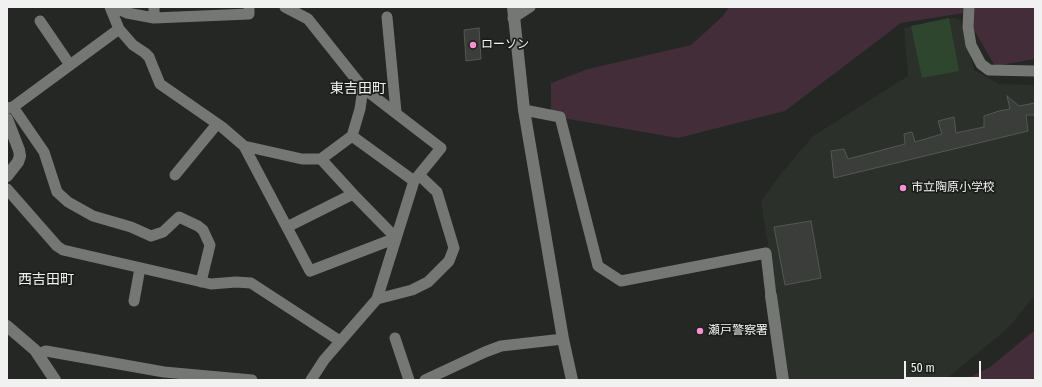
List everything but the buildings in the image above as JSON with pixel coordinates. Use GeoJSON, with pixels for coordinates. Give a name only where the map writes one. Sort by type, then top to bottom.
{"type":"FeatureCollection","features":[{"type":"Feature","properties":{"kind":"street"},"geometry":{"type":"LineString","coordinates":[[110,7],[118,29],[133,45],[149,57],[160,84],[217,124],[244,146],[310,271],[396,238]]}},
{"type":"Feature","properties":{"kind":"street"},"geometry":{"type":"LineString","coordinates":[[114,7],[127,13],[154,12],[249,14],[249,7]]}},
{"type":"Feature","properties":{"kind":"street"},"geometry":{"type":"LineString","coordinates":[[285,7],[308,19],[363,88],[441,148],[416,178],[377,299],[340,341],[318,368],[311,380]]}},
{"type":"Feature","properties":{"kind":"street"},"geometry":{"type":"LineString","coordinates":[[305,7],[308,19]]}},
{"type":"Feature","properties":{"kind":"street"},"geometry":{"type":"LineString","coordinates":[[530,7],[513,12],[524,110],[563,339],[572,380]]}},
{"type":"Feature","properties":{"kind":"street"},"geometry":{"type":"LineString","coordinates":[[969,7],[968,27],[971,45],[981,64],[990,70],[1035,71]]}},
{"type":"Feature","properties":{"kind":"street"},"geometry":{"type":"LineString","coordinates":[[387,17],[396,112]]}},
{"type":"Feature","properties":{"kind":"street"},"geometry":{"type":"LineString","coordinates":[[40,21],[70,65]]}},
{"type":"Feature","properties":{"kind":"street"},"geometry":{"type":"LineString","coordinates":[[118,29],[10,107],[44,152],[56,192],[68,202],[93,216],[131,227],[151,236],[163,232],[179,217],[203,230],[210,245],[201,282]]}},
{"type":"Feature","properties":{"kind":"street"},"geometry":{"type":"LineString","coordinates":[[244,146],[302,159],[321,159],[352,136],[360,109],[363,88]]}},
{"type":"Feature","properties":{"kind":"street"},"geometry":{"type":"LineString","coordinates":[[524,110],[560,117],[598,266],[621,281],[766,254],[783,380]]}},
{"type":"Feature","properties":{"kind":"street"},"geometry":{"type":"LineString","coordinates":[[7,119],[20,150],[18,162],[7,176]]}},
{"type":"Feature","properties":{"kind":"street"},"geometry":{"type":"LineString","coordinates":[[175,175],[217,124]]}},
{"type":"Feature","properties":{"kind":"street"},"geometry":{"type":"LineString","coordinates":[[352,136],[437,192],[454,248],[449,261],[428,282],[412,290],[377,299]]}},
{"type":"Feature","properties":{"kind":"street"},"geometry":{"type":"LineString","coordinates":[[321,159],[396,238]]}},
{"type":"Feature","properties":{"kind":"street"},"geometry":{"type":"LineString","coordinates":[[7,189],[63,250],[211,284],[236,282],[251,283],[340,341]]}},
{"type":"Feature","properties":{"kind":"street"},"geometry":{"type":"LineString","coordinates":[[287,227],[353,194]]}},
{"type":"Feature","properties":{"kind":"street"},"geometry":{"type":"LineString","coordinates":[[134,301],[140,268]]}},
{"type":"Feature","properties":{"kind":"street"},"geometry":{"type":"LineString","coordinates":[[7,326],[31,346],[55,380]]}},
{"type":"Feature","properties":{"kind":"street"},"geometry":{"type":"LineString","coordinates":[[395,338],[409,380]]}},
{"type":"Feature","properties":{"kind":"street"},"geometry":{"type":"LineString","coordinates":[[425,380],[501,346],[563,339]]}},
{"type":"Feature","properties":{"kind":"street"},"geometry":{"type":"LineString","coordinates":[[38,354],[46,351],[164,372],[249,380]]}},
{"type":"Feature","properties":{"kind":"street"},"geometry":{"type":"LineString","coordinates":[[318,368],[321,380]]}},
{"type":"Feature","properties":{"kind":"shaded area"},"geometry":{"type":"Polygon","coordinates":[[[729,7],[1035,7],[1035,59],[995,66],[964,13],[901,23],[785,111],[678,138],[551,116],[551,83],[588,69],[691,45],[723,16],[729,7]]]}},
{"type":"Feature","properties":{"kind":"shaded area"},"geometry":{"type":"Polygon","coordinates":[[[949,18],[959,71],[922,78],[911,26],[949,18]]]}},
{"type":"Feature","properties":{"kind":"shaded area","name":"市立陶原小学校"},"geometry":{"type":"Polygon","coordinates":[[[955,18],[960,20],[974,70],[999,84],[1035,85],[1035,295],[1009,327],[950,376],[943,380],[790,380],[761,201],[781,174],[813,136],[908,76],[904,28],[955,18]]]}},
{"type":"Feature","properties":{"kind":"shaded area"},"geometry":{"type":"Polygon","coordinates":[[[1035,330],[1035,380],[964,380],[990,367],[1035,330]]]}},
{"type":"Feature","properties":{"kind":"place","name":"ローソン"},"geometry":{"type":"Point","coordinates":[473,45]}},
{"type":"Feature","properties":{"kind":"place","name":"市立陶原小学校"},"geometry":{"type":"Point","coordinates":[903,188]}},
{"type":"Feature","properties":{"kind":"place","name":"瀬戸警察署"},"geometry":{"type":"Point","coordinates":[700,331]}},
{"type":"Feature","properties":{"kind":"district","name":"東吉田町"},"geometry":{"type":"Point","coordinates":[358,89]}},
{"type":"Feature","properties":{"kind":"district","name":"西吉田町"},"geometry":{"type":"Point","coordinates":[46,280]}}]}
